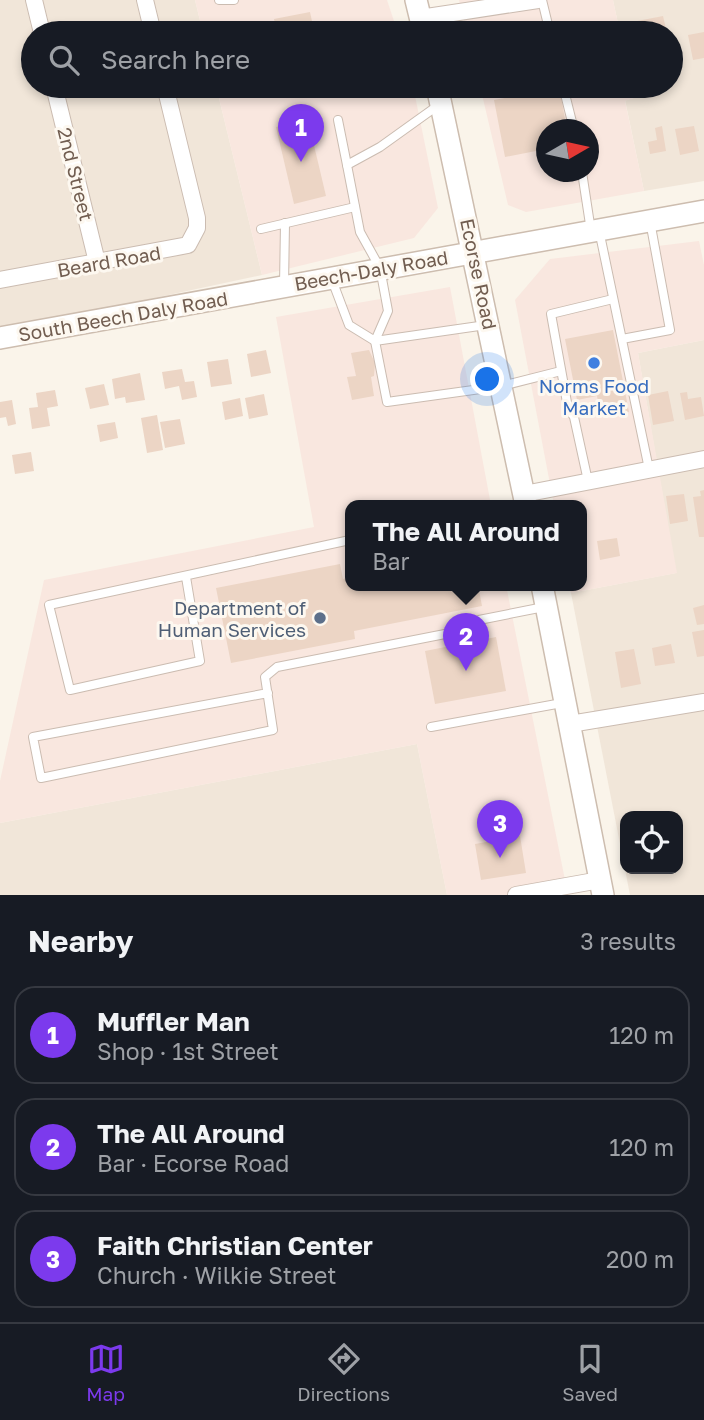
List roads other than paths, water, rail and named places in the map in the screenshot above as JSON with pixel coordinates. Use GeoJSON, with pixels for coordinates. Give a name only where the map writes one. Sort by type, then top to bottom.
{"type":"FeatureCollection","features":[{"type":"Feature","properties":{"kind":"street"},"geometry":{"type":"LineString","coordinates":[[34,0],[38,21]]}},
{"type":"Feature","properties":{"kind":"street"},"geometry":{"type":"LineString","coordinates":[[145,0],[150,21]]}},
{"type":"Feature","properties":{"kind":"street"},"geometry":{"type":"LineString","coordinates":[[420,17],[540,0]]}},
{"type":"Feature","properties":{"kind":"street","name":"2nd Street"},"geometry":{"type":"LineString","coordinates":[[57,98],[97,262]]}},
{"type":"Feature","properties":{"kind":"street","name":"Beard Road"},"geometry":{"type":"LineString","coordinates":[[0,280],[180,248],[194,237],[197,218],[168,98]]}},
{"type":"Feature","properties":{"kind":"street","name":"Ecorse Road"},"geometry":{"type":"LineString","coordinates":[[439,98],[474,251],[525,499]]}},
{"type":"Feature","properties":{"kind":"street","name":"Beech-Daly Road"},"geometry":{"type":"LineString","coordinates":[[246,293],[704,211]]}},
{"type":"Feature","properties":{"kind":"street","name":"South Beech Daly Road"},"geometry":{"type":"LineString","coordinates":[[0,338],[246,293]]}},
{"type":"Feature","properties":{"kind":"street"},"geometry":{"type":"LineString","coordinates":[[525,499],[587,481],[704,459]]}},
{"type":"Feature","properties":{"kind":"street"},"geometry":{"type":"LineString","coordinates":[[516,895],[602,887],[543,591]]}},
{"type":"Feature","properties":{"kind":"street"},"geometry":{"type":"LineString","coordinates":[[570,724],[704,702]]}},
{"type":"Feature","properties":{"kind":"lane"},"geometry":{"type":"LineString","coordinates":[[219,0],[234,0]]}},
{"type":"Feature","properties":{"kind":"lane"},"geometry":{"type":"LineString","coordinates":[[540,0],[546,21]]}},
{"type":"Feature","properties":{"kind":"lane"},"geometry":{"type":"LineString","coordinates":[[347,165],[380,147],[435,98]]}},
{"type":"Feature","properties":{"kind":"lane"},"geometry":{"type":"LineString","coordinates":[[566,98],[571,119]]}},
{"type":"Feature","properties":{"kind":"lane"},"geometry":{"type":"LineString","coordinates":[[338,120],[360,232],[380,268],[388,311],[376,341],[387,402],[502,386],[561,371]]}},
{"type":"Feature","properties":{"kind":"lane"},"geometry":{"type":"LineString","coordinates":[[584,182],[622,339],[649,469]]}},
{"type":"Feature","properties":{"kind":"lane"},"geometry":{"type":"LineString","coordinates":[[261,229],[355,207]]}},
{"type":"Feature","properties":{"kind":"lane"},"geometry":{"type":"LineString","coordinates":[[622,339],[670,330],[650,221]]}},
{"type":"Feature","properties":{"kind":"lane"},"geometry":{"type":"LineString","coordinates":[[284,286],[285,223]]}},
{"type":"Feature","properties":{"kind":"lane"},"geometry":{"type":"LineString","coordinates":[[331,277],[349,325],[376,341],[489,325]]}},
{"type":"Feature","properties":{"kind":"lane"},"geometry":{"type":"LineString","coordinates":[[587,481],[561,371],[551,314],[612,299]]}},
{"type":"Feature","properties":{"kind":"lane"},"geometry":{"type":"LineString","coordinates":[[186,577],[200,661],[70,690],[49,606],[345,541]]}},
{"type":"Feature","properties":{"kind":"lane"},"geometry":{"type":"LineString","coordinates":[[268,693],[33,737],[41,778],[273,730],[268,693],[265,677],[277,667],[450,633],[479,620],[547,607]]}},
{"type":"Feature","properties":{"kind":"lane"},"geometry":{"type":"LineString","coordinates":[[431,727],[565,703]]}},
{"type":"Feature","properties":{"kind":"place","name":"Muffler Man"},"geometry":{"type":"Point","coordinates":[301,162]}},
{"type":"Feature","properties":{"kind":"place","name":"Norms Food Market"},"geometry":{"type":"Point","coordinates":[594,363]}},
{"type":"Feature","properties":{"kind":"place","name":"Department of Human Services"},"geometry":{"type":"Point","coordinates":[320,618]}},
{"type":"Feature","properties":{"kind":"place","name":"The All Around"},"geometry":{"type":"Point","coordinates":[466,671]}},
{"type":"Feature","properties":{"kind":"place","name":"Faith Christian Center"},"geometry":{"type":"Point","coordinates":[500,858]}}]}
